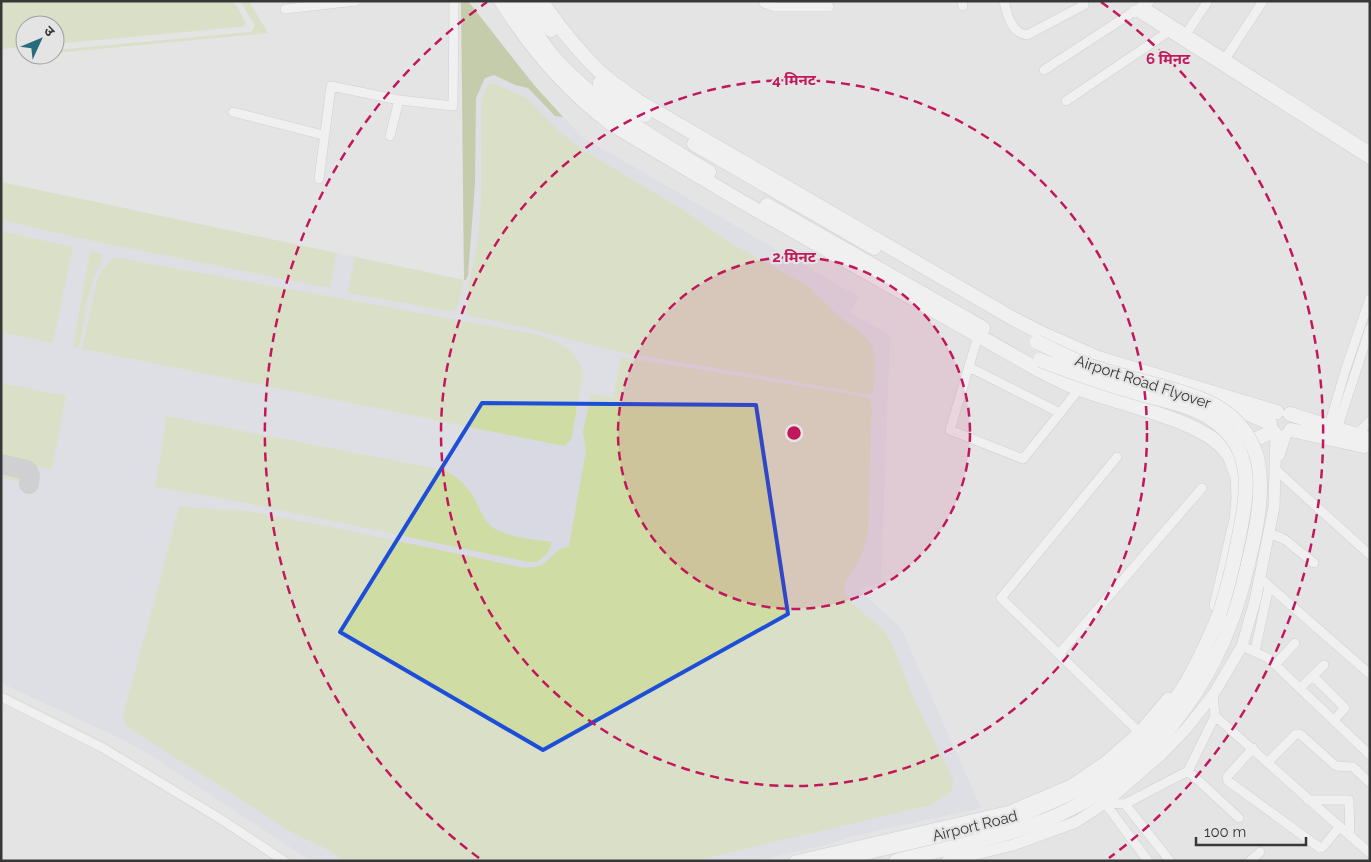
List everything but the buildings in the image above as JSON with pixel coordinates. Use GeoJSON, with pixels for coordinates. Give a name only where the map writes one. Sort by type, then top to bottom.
{"type":"FeatureCollection","features":[{"type":"Feature","properties":{"kind":"main road"},"geometry":{"type":"LineString","coordinates":[[501,1],[534,50],[561,81],[613,125],[730,195],[982,334]]}},
{"type":"Feature","properties":{"kind":"main road"},"geometry":{"type":"LineString","coordinates":[[516,1],[532,29],[557,61],[585,88],[626,119],[714,175],[1038,369],[1079,389],[1192,426],[1225,450],[1279,425],[1333,428],[1370,448]]}},
{"type":"Feature","properties":{"kind":"main road"},"geometry":{"type":"LineString","coordinates":[[529,1],[575,59],[596,80],[623,102],[1009,321],[1098,358],[1222,395],[1279,425],[1353,439],[1370,439]]}},
{"type":"Feature","properties":{"kind":"main road"},"geometry":{"type":"LineString","coordinates":[[541,1],[588,60],[638,101],[1009,321]]}},
{"type":"Feature","properties":{"kind":"main road","name":"Airport Road Flyover"},"geometry":{"type":"LineString","coordinates":[[896,861],[1006,834],[1047,820],[1072,808],[1114,781],[1146,753],[1174,723],[1196,692],[1223,644],[1232,622],[1246,571],[1261,491],[1257,457],[1250,438],[1241,425],[1218,406],[1186,393],[1084,364],[1037,342],[1009,321]]}},
{"type":"Feature","properties":{"kind":"main road","name":"Airport Road Flyover"},"geometry":{"type":"LineString","coordinates":[[982,334],[1090,380],[1205,415],[1223,428],[1235,440],[1245,469],[1246,503],[1226,595],[1208,642],[1188,681],[1169,708],[1122,756],[1107,765]]}},
{"type":"Feature","properties":{"kind":"main road","name":"Airport Road"},"geometry":{"type":"LineString","coordinates":[[830,861],[1010,819],[1034,810],[1077,789],[1107,765]]}},
{"type":"Feature","properties":{"kind":"street"},"geometry":{"type":"LineString","coordinates":[[285,9],[321,3],[356,1]]}},
{"type":"Feature","properties":{"kind":"street"},"geometry":{"type":"LineString","coordinates":[[319,180],[331,86],[399,100],[453,106],[454,1]]}},
{"type":"Feature","properties":{"kind":"street"},"geometry":{"type":"LineString","coordinates":[[765,1],[764,4],[775,7],[829,7]]}},
{"type":"Feature","properties":{"kind":"street"},"geometry":{"type":"LineString","coordinates":[[1004,1],[1009,22],[1023,35],[1027,35],[1086,2]]}},
{"type":"Feature","properties":{"kind":"street"},"geometry":{"type":"LineString","coordinates":[[1186,34],[1208,1]]}},
{"type":"Feature","properties":{"kind":"street"},"geometry":{"type":"LineString","coordinates":[[1226,59],[1263,1]]}},
{"type":"Feature","properties":{"kind":"street"},"geometry":{"type":"LineString","coordinates":[[1142,6],[1370,151]]}},
{"type":"Feature","properties":{"kind":"street"},"geometry":{"type":"LineString","coordinates":[[1142,6],[1168,32],[1370,160]]}},
{"type":"Feature","properties":{"kind":"street"},"geometry":{"type":"LineString","coordinates":[[1044,70],[1142,6]]}},
{"type":"Feature","properties":{"kind":"street"},"geometry":{"type":"LineString","coordinates":[[1066,101],[1168,32]]}},
{"type":"Feature","properties":{"kind":"street"},"geometry":{"type":"LineString","coordinates":[[390,136],[399,100]]}},
{"type":"Feature","properties":{"kind":"street"},"geometry":{"type":"LineString","coordinates":[[233,112],[324,136]]}},
{"type":"Feature","properties":{"kind":"street"},"geometry":{"type":"LineString","coordinates":[[1333,428],[1346,368],[1370,298]]}},
{"type":"Feature","properties":{"kind":"street"},"geometry":{"type":"LineString","coordinates":[[1333,428],[1370,328]]}},
{"type":"Feature","properties":{"kind":"street"},"geometry":{"type":"LineString","coordinates":[[982,334],[969,367],[950,430],[1023,460],[1079,389]]}},
{"type":"Feature","properties":{"kind":"street"},"geometry":{"type":"LineString","coordinates":[[969,367],[1060,413]]}},
{"type":"Feature","properties":{"kind":"street"},"geometry":{"type":"LineString","coordinates":[[1353,439],[1370,421]]}},
{"type":"Feature","properties":{"kind":"street"},"geometry":{"type":"LineString","coordinates":[[947,861],[1012,845],[1076,822],[1105,804],[1168,749],[1213,695],[1242,646],[1255,601],[1274,508],[1279,425]]}},
{"type":"Feature","properties":{"kind":"street"},"geometry":{"type":"LineString","coordinates":[[795,861],[1016,809],[1071,785],[1107,765],[1169,698],[1192,660],[1216,604],[1235,519],[1237,498],[1236,476],[1225,450]]}},
{"type":"Feature","properties":{"kind":"street"},"geometry":{"type":"LineString","coordinates":[[1117,457],[1001,598],[1139,732]]}},
{"type":"Feature","properties":{"kind":"street"},"geometry":{"type":"LineString","coordinates":[[1275,469],[1368,550]]}},
{"type":"Feature","properties":{"kind":"street"},"geometry":{"type":"LineString","coordinates":[[1059,654],[1202,488]]}},
{"type":"Feature","properties":{"kind":"street"},"geometry":{"type":"LineString","coordinates":[[1268,532],[1284,538],[1314,563]]}},
{"type":"Feature","properties":{"kind":"street"},"geometry":{"type":"LineString","coordinates":[[1260,578],[1370,674]]}},
{"type":"Feature","properties":{"kind":"street"},"geometry":{"type":"LineString","coordinates":[[1255,651],[1269,586]]}},
{"type":"Feature","properties":{"kind":"street"},"geometry":{"type":"LineString","coordinates":[[1275,665],[1295,643]]}},
{"type":"Feature","properties":{"kind":"street"},"geometry":{"type":"LineString","coordinates":[[1242,646],[1268,658],[1369,754]]}},
{"type":"Feature","properties":{"kind":"street"},"geometry":{"type":"LineString","coordinates":[[1300,688],[1324,665]]}},
{"type":"Feature","properties":{"kind":"street"},"geometry":{"type":"LineString","coordinates":[[1313,676],[1345,708],[1334,720]]}},
{"type":"Feature","properties":{"kind":"street"},"geometry":{"type":"LineString","coordinates":[[1105,804],[1125,804],[1188,771],[1216,716],[1213,695]]}},
{"type":"Feature","properties":{"kind":"street"},"geometry":{"type":"LineString","coordinates":[[1,697],[103,748],[219,818],[284,861]]}},
{"type":"Feature","properties":{"kind":"street"},"geometry":{"type":"LineString","coordinates":[[1216,716],[1308,800],[1370,853]]}},
{"type":"Feature","properties":{"kind":"street"},"geometry":{"type":"LineString","coordinates":[[1268,762],[1296,734],[1300,734],[1336,766],[1353,767],[1370,783]]}},
{"type":"Feature","properties":{"kind":"street"},"geometry":{"type":"LineString","coordinates":[[1253,748],[1227,777],[1228,781],[1320,848],[1323,847],[1340,826]]}},
{"type":"Feature","properties":{"kind":"street"},"geometry":{"type":"LineString","coordinates":[[1188,771],[1239,818]]}},
{"type":"Feature","properties":{"kind":"street"},"geometry":{"type":"LineString","coordinates":[[1308,800],[1349,800],[1350,836]]}},
{"type":"Feature","properties":{"kind":"street"},"geometry":{"type":"LineString","coordinates":[[1105,804],[1148,861]]}},
{"type":"Feature","properties":{"kind":"street"},"geometry":{"type":"LineString","coordinates":[[1125,804],[1170,861]]}},
{"type":"Feature","properties":{"kind":"street"},"geometry":{"type":"LineString","coordinates":[[1250,861],[1260,852]]}},
{"type":"Feature","properties":{"kind":"highlighted area"},"geometry":{"type":"Polygon","coordinates":[[[482,403],[756,405],[788,614],[543,750],[340,632],[482,403]]]}},
{"type":"Feature","properties":{"kind":"shaded area"},"geometry":{"type":"Polygon","coordinates":[[[461,1],[468,1],[534,85],[582,137],[859,297],[850,313],[890,335],[881,582],[859,590],[901,628],[981,808],[849,837],[833,843],[755,861],[311,861],[150,755],[124,740],[1,683],[1,182],[464,280],[461,1]]]}},
{"type":"Feature","properties":{"kind":"green space"},"geometry":{"type":"Polygon","coordinates":[[[1,1],[234,1],[246,23],[240,27],[65,43],[65,15],[15,15],[15,48],[1,49],[1,1]]]}},
{"type":"Feature","properties":{"kind":"green space"},"geometry":{"type":"Polygon","coordinates":[[[240,1],[249,1],[268,33],[65,52],[65,49],[251,32],[255,26],[240,1]]]}},
{"type":"Feature","properties":{"kind":"green space"},"geometry":{"type":"Polygon","coordinates":[[[461,1],[468,1],[534,85],[563,117],[555,116],[528,88],[515,85],[494,75],[485,78],[476,98],[475,184],[468,275],[466,280],[464,280],[461,1]]]}},
{"type":"Feature","properties":{"kind":"green space"},"geometry":{"type":"Polygon","coordinates":[[[493,83],[527,98],[560,132],[586,152],[680,208],[734,245],[808,286],[842,319],[860,331],[872,344],[875,361],[873,393],[866,394],[620,352],[467,315],[468,288],[477,247],[480,222],[481,106],[488,84],[493,83]]]}},
{"type":"Feature","properties":{"kind":"green space"},"geometry":{"type":"Polygon","coordinates":[[[1,182],[337,253],[330,288],[97,242],[1,220],[1,182]]]}},
{"type":"Feature","properties":{"kind":"green space"},"geometry":{"type":"Polygon","coordinates":[[[1,231],[73,247],[53,343],[1,332],[1,231]]]}},
{"type":"Feature","properties":{"kind":"green space"},"geometry":{"type":"Polygon","coordinates":[[[90,251],[102,254],[102,257],[90,293],[79,348],[73,347],[90,251]]]}},
{"type":"Feature","properties":{"kind":"green space"},"geometry":{"type":"Polygon","coordinates":[[[114,257],[535,334],[559,343],[576,358],[583,374],[571,440],[564,446],[82,349],[97,280],[102,270],[114,257]]]}},
{"type":"Feature","properties":{"kind":"green space"},"geometry":{"type":"Polygon","coordinates":[[[355,257],[464,280],[459,302],[454,312],[348,293],[355,257]]]}},
{"type":"Feature","properties":{"kind":"green space"},"geometry":{"type":"Polygon","coordinates":[[[621,357],[857,395],[868,398],[872,403],[868,531],[860,558],[844,589],[846,595],[856,607],[883,629],[890,640],[912,694],[953,780],[951,792],[931,805],[694,861],[344,861],[323,847],[296,835],[125,724],[123,715],[179,506],[248,511],[519,567],[530,568],[538,566],[561,549],[569,546],[586,451],[583,432],[591,394],[613,398],[621,357]]]}},
{"type":"Feature","properties":{"kind":"green space"},"geometry":{"type":"Polygon","coordinates":[[[1,383],[66,396],[52,469],[1,460],[1,383]]]}},
{"type":"Feature","properties":{"kind":"green space"},"geometry":{"type":"Polygon","coordinates":[[[167,416],[443,470],[463,483],[486,520],[494,528],[518,537],[552,542],[548,553],[537,562],[528,562],[231,500],[155,487],[167,416]]]}},
{"type":"Feature","properties":{"kind":"green space"},"geometry":{"type":"Polygon","coordinates":[[[1,468],[16,471],[22,476],[22,482],[1,478],[1,468]]]}},
{"type":"Feature","properties":{"kind":"taxiway"},"geometry":{"type":"LineString","coordinates":[[1,464],[27,470],[30,475],[29,484]]}}]}
